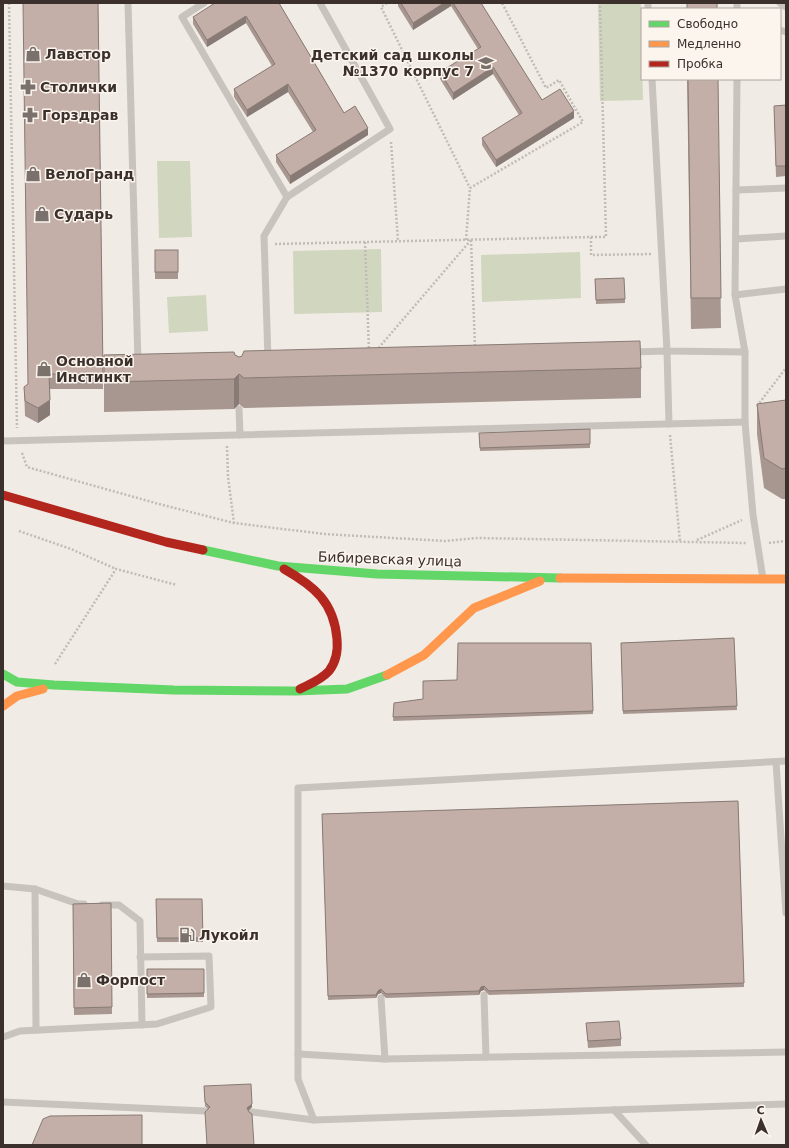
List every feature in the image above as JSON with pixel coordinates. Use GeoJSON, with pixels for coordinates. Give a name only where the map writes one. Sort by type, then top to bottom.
{"type":"FeatureCollection","features":[{"type":"Feature","properties":{"kind":"main road","name":"Бибиревская улица"},"geometry":{"type":"LineString","coordinates":[[3,495],[166,542],[278,566],[377,574],[548,578],[786,579]]}},
{"type":"Feature","properties":{"kind":"main road"},"geometry":{"type":"LineString","coordinates":[[278,566],[304,580],[322,597],[334,615],[337,629],[335,659],[329,670],[320,678],[296,691]]}},
{"type":"Feature","properties":{"kind":"main road"},"geometry":{"type":"LineString","coordinates":[[3,674],[17,682],[54,685],[174,690],[296,691],[347,689],[387,675],[424,655],[474,608],[548,578]]}},
{"type":"Feature","properties":{"kind":"main road"},"geometry":{"type":"LineString","coordinates":[[3,706],[17,696],[54,685]]}},
{"type":"Feature","properties":{"kind":"lane"},"geometry":{"type":"LineString","coordinates":[[128,3],[138,365],[146,365]]}},
{"type":"Feature","properties":{"kind":"lane"},"geometry":{"type":"LineString","coordinates":[[204,3],[182,17],[287,197]]}},
{"type":"Feature","properties":{"kind":"lane"},"geometry":{"type":"LineString","coordinates":[[269,362],[264,236],[287,197],[390,129],[320,3]]}},
{"type":"Feature","properties":{"kind":"lane"},"geometry":{"type":"LineString","coordinates":[[780,3],[786,7]]}},
{"type":"Feature","properties":{"kind":"lane"},"geometry":{"type":"LineString","coordinates":[[652,80],[667,351],[668,424]]}},
{"type":"Feature","properties":{"kind":"lane"},"geometry":{"type":"LineString","coordinates":[[737,80],[736,295],[744,352],[745,422],[753,515],[763,580]]}},
{"type":"Feature","properties":{"kind":"lane"},"geometry":{"type":"LineString","coordinates":[[736,190],[786,188]]}},
{"type":"Feature","properties":{"kind":"lane"},"geometry":{"type":"LineString","coordinates":[[736,239],[786,236]]}},
{"type":"Feature","properties":{"kind":"lane"},"geometry":{"type":"LineString","coordinates":[[736,295],[786,289]]}},
{"type":"Feature","properties":{"kind":"lane"},"geometry":{"type":"LineString","coordinates":[[627,352],[744,352]]}},
{"type":"Feature","properties":{"kind":"lane"},"geometry":{"type":"LineString","coordinates":[[239,408],[240,435]]}},
{"type":"Feature","properties":{"kind":"lane"},"geometry":{"type":"LineString","coordinates":[[3,441],[745,422]]}},
{"type":"Feature","properties":{"kind":"lane"},"geometry":{"type":"LineString","coordinates":[[314,1120],[298,1079],[298,788],[786,761]]}},
{"type":"Feature","properties":{"kind":"lane"},"geometry":{"type":"LineString","coordinates":[[776,762],[786,913]]}},
{"type":"Feature","properties":{"kind":"lane"},"geometry":{"type":"LineString","coordinates":[[3,886],[35,889],[78,904],[119,905],[140,922],[142,1025]]}},
{"type":"Feature","properties":{"kind":"lane"},"geometry":{"type":"LineString","coordinates":[[35,889],[36,1030]]}},
{"type":"Feature","properties":{"kind":"lane"},"geometry":{"type":"LineString","coordinates":[[3,1037],[20,1031],[157,1024],[211,1007],[209,956],[140,957]]}},
{"type":"Feature","properties":{"kind":"lane"},"geometry":{"type":"LineString","coordinates":[[484,995],[486,1057]]}},
{"type":"Feature","properties":{"kind":"lane"},"geometry":{"type":"LineString","coordinates":[[382,998],[385,1059]]}},
{"type":"Feature","properties":{"kind":"lane"},"geometry":{"type":"LineString","coordinates":[[298,1054],[385,1059],[786,1052]]}},
{"type":"Feature","properties":{"kind":"lane"},"geometry":{"type":"LineString","coordinates":[[3,1102],[205,1111]]}},
{"type":"Feature","properties":{"kind":"lane"},"geometry":{"type":"LineString","coordinates":[[252,1112],[314,1120],[786,1104]]}},
{"type":"Feature","properties":{"kind":"lane"},"geometry":{"type":"LineString","coordinates":[[614,1110],[646,1145]]}},
{"type":"Feature","properties":{"kind":"path"},"geometry":{"type":"LineString","coordinates":[[9,3],[17,441],[27,467],[159,504],[234,523],[324,534],[445,541],[477,538],[680,542],[695,541],[757,544],[786,542]]}},
{"type":"Feature","properties":{"kind":"path"},"geometry":{"type":"LineString","coordinates":[[387,3],[380,7],[470,188],[466,240]]}},
{"type":"Feature","properties":{"kind":"path"},"geometry":{"type":"LineString","coordinates":[[470,188],[583,122],[559,80],[546,88],[502,3]]}},
{"type":"Feature","properties":{"kind":"path"},"geometry":{"type":"LineString","coordinates":[[264,244],[606,237],[600,3]]}},
{"type":"Feature","properties":{"kind":"path"},"geometry":{"type":"LineString","coordinates":[[390,129],[398,241]]}},
{"type":"Feature","properties":{"kind":"path"},"geometry":{"type":"LineString","coordinates":[[591,238],[591,255],[661,254]]}},
{"type":"Feature","properties":{"kind":"path"},"geometry":{"type":"LineString","coordinates":[[471,240],[475,349]]}},
{"type":"Feature","properties":{"kind":"path"},"geometry":{"type":"LineString","coordinates":[[374,353],[471,240]]}},
{"type":"Feature","properties":{"kind":"path"},"geometry":{"type":"LineString","coordinates":[[365,242],[369,359]]}},
{"type":"Feature","properties":{"kind":"path"},"geometry":{"type":"LineString","coordinates":[[745,422],[786,368]]}},
{"type":"Feature","properties":{"kind":"path"},"geometry":{"type":"LineString","coordinates":[[668,424],[680,542]]}},
{"type":"Feature","properties":{"kind":"path"},"geometry":{"type":"LineString","coordinates":[[227,436],[228,476],[234,523]]}},
{"type":"Feature","properties":{"kind":"path"},"geometry":{"type":"LineString","coordinates":[[695,541],[753,515]]}},
{"type":"Feature","properties":{"kind":"path"},"geometry":{"type":"LineString","coordinates":[[19,531],[71,549],[116,569],[177,586]]}},
{"type":"Feature","properties":{"kind":"path"},"geometry":{"type":"LineString","coordinates":[[55,664],[116,569]]}},
{"type":"Feature","properties":{"kind":"green space"},"geometry":{"type":"Polygon","coordinates":[[[598,3],[641,3],[641,80],[643,80],[643,100],[600,101],[598,3]]]}},
{"type":"Feature","properties":{"kind":"green space"},"geometry":{"type":"Polygon","coordinates":[[[157,161],[190,161],[192,237],[159,238],[157,161]]]}},
{"type":"Feature","properties":{"kind":"green space"},"geometry":{"type":"Polygon","coordinates":[[[381,249],[382,312],[294,314],[293,251],[381,249]]]}},
{"type":"Feature","properties":{"kind":"green space"},"geometry":{"type":"Polygon","coordinates":[[[580,252],[581,298],[482,302],[481,255],[580,252]]]}},
{"type":"Feature","properties":{"kind":"green space"},"geometry":{"type":"Polygon","coordinates":[[[206,295],[208,331],[169,333],[167,297],[206,295]]]}},
{"type":"Feature","properties":{"kind":"building"},"geometry":{"type":"Polygon","coordinates":[[[23,3],[98,3],[103,374],[49,374],[50,400],[38,408],[25,401],[24,387],[28,384],[23,3]]]}},
{"type":"Feature","properties":{"kind":"building"},"geometry":{"type":"Polygon","coordinates":[[[215,3],[279,3],[344,113],[355,106],[368,128],[290,176],[276,155],[316,130],[288,84],[247,110],[234,89],[275,64],[246,16],[207,40],[193,17],[215,3]]]}},
{"type":"Feature","properties":{"kind":"building"},"geometry":{"type":"Polygon","coordinates":[[[401,3],[444,3],[413,23],[401,3]]]}},
{"type":"Feature","properties":{"kind":"building"},"geometry":{"type":"Polygon","coordinates":[[[453,3],[481,3],[542,100],[560,89],[574,111],[496,160],[482,138],[522,113],[493,67],[453,93],[440,72],[481,47],[453,3]]]}},
{"type":"Feature","properties":{"kind":"building"},"geometry":{"type":"Polygon","coordinates":[[[687,3],[717,3],[717,8],[687,8],[687,3]]]}},
{"type":"Feature","properties":{"kind":"building"},"geometry":{"type":"Polygon","coordinates":[[[688,80],[718,80],[721,298],[691,298],[688,80]]]}},
{"type":"Feature","properties":{"kind":"building"},"geometry":{"type":"Polygon","coordinates":[[[786,105],[786,166],[776,166],[774,106],[786,105]]]}},
{"type":"Feature","properties":{"kind":"building"},"geometry":{"type":"Polygon","coordinates":[[[155,250],[178,250],[178,272],[155,272],[155,250]]]}},
{"type":"Feature","properties":{"kind":"building"},"geometry":{"type":"Polygon","coordinates":[[[624,278],[625,299],[596,300],[595,279],[624,278]]]}},
{"type":"Feature","properties":{"kind":"building"},"geometry":{"type":"Polygon","coordinates":[[[640,341],[641,368],[244,378],[239,374],[234,379],[104,382],[104,355],[234,352],[235,355],[239,357],[242,356],[244,351],[640,341]]]}},
{"type":"Feature","properties":{"kind":"building"},"geometry":{"type":"Polygon","coordinates":[[[786,400],[786,468],[782,469],[764,458],[757,404],[786,400]]]}},
{"type":"Feature","properties":{"kind":"building"},"geometry":{"type":"Polygon","coordinates":[[[590,429],[590,444],[480,448],[479,433],[590,429]]]}},
{"type":"Feature","properties":{"kind":"building"},"geometry":{"type":"Polygon","coordinates":[[[734,638],[737,706],[623,711],[621,643],[734,638]]]}},
{"type":"Feature","properties":{"kind":"building"},"geometry":{"type":"Polygon","coordinates":[[[458,643],[591,643],[593,711],[393,717],[394,703],[423,699],[423,681],[457,680],[458,643]]]}},
{"type":"Feature","properties":{"kind":"building"},"geometry":{"type":"Polygon","coordinates":[[[738,801],[744,983],[489,991],[484,986],[481,987],[479,991],[386,994],[381,989],[376,995],[328,996],[322,814],[738,801]]]}},
{"type":"Feature","properties":{"kind":"building"},"geometry":{"type":"Polygon","coordinates":[[[156,899],[202,899],[203,938],[157,938],[156,899]]]}},
{"type":"Feature","properties":{"kind":"building"},"geometry":{"type":"Polygon","coordinates":[[[111,903],[112,1007],[74,1008],[73,904],[111,903]]]}},
{"type":"Feature","properties":{"kind":"building"},"geometry":{"type":"Polygon","coordinates":[[[147,969],[204,969],[204,993],[147,994],[147,969]]]}},
{"type":"Feature","properties":{"kind":"building"},"geometry":{"type":"Polygon","coordinates":[[[619,1021],[621,1039],[588,1041],[586,1023],[619,1021]]]}},
{"type":"Feature","properties":{"kind":"building"},"geometry":{"type":"Polygon","coordinates":[[[251,1084],[252,1104],[247,1108],[252,1114],[254,1145],[207,1145],[205,1112],[210,1107],[205,1102],[204,1086],[251,1084]]]}},
{"type":"Feature","properties":{"kind":"building"},"geometry":{"type":"Polygon","coordinates":[[[142,1115],[142,1145],[32,1145],[43,1119],[50,1116],[142,1115]]]}},
{"type":"Feature","properties":{"kind":"traffic: fast"},"geometry":{"type":"LineString","coordinates":[[203,550],[278,566],[377,574],[560,578]]}},
{"type":"Feature","properties":{"kind":"traffic: fast"},"geometry":{"type":"LineString","coordinates":[[3,674],[17,682],[54,685],[174,690],[296,691],[347,689],[387,675]]}},
{"type":"Feature","properties":{"kind":"traffic: slow"},"geometry":{"type":"LineString","coordinates":[[560,578],[786,579]]}},
{"type":"Feature","properties":{"kind":"traffic: slow"},"geometry":{"type":"LineString","coordinates":[[387,675],[424,655],[474,608],[540,581]]}},
{"type":"Feature","properties":{"kind":"traffic: slow"},"geometry":{"type":"LineString","coordinates":[[3,706],[17,696],[43,689]]}},
{"type":"Feature","properties":{"kind":"traffic: jam"},"geometry":{"type":"LineString","coordinates":[[3,495],[166,542],[203,550]]}},
{"type":"Feature","properties":{"kind":"traffic: jam"},"geometry":{"type":"LineString","coordinates":[[284,569],[305,582],[321,596],[332,615],[337,639],[336,656],[329,671],[319,679],[300,689]]}},
{"type":"Feature","properties":{"kind":"place","name":"Лавстор"},"geometry":{"type":"Point","coordinates":[33,54]}},
{"type":"Feature","properties":{"kind":"place","name":"Детский сад школы №1370 корпус 7"},"geometry":{"type":"Point","coordinates":[486,63]}},
{"type":"Feature","properties":{"kind":"place","name":"Столички"},"geometry":{"type":"Point","coordinates":[28,87]}},
{"type":"Feature","properties":{"kind":"place","name":"Горздрав"},"geometry":{"type":"Point","coordinates":[30,115]}},
{"type":"Feature","properties":{"kind":"place","name":"ВелоГранд"},"geometry":{"type":"Point","coordinates":[33,174]}},
{"type":"Feature","properties":{"kind":"place","name":"Сударь"},"geometry":{"type":"Point","coordinates":[42,214]}},
{"type":"Feature","properties":{"kind":"place","name":"Основной Инстинкт"},"geometry":{"type":"Point","coordinates":[44,369]}},
{"type":"Feature","properties":{"kind":"place","name":"Лукойл"},"geometry":{"type":"Point","coordinates":[187,935]}},
{"type":"Feature","properties":{"kind":"place","name":"Форпост"},"geometry":{"type":"Point","coordinates":[84,980]}}]}
